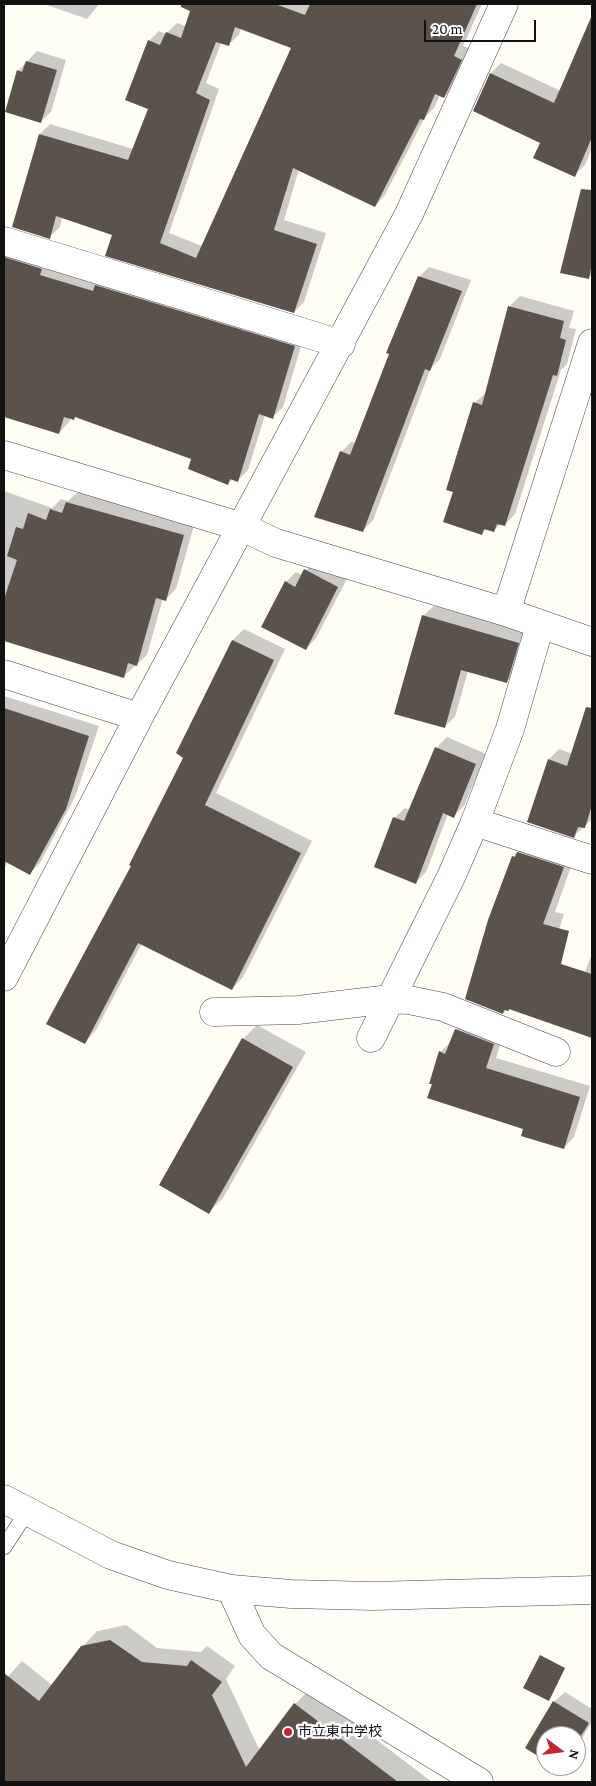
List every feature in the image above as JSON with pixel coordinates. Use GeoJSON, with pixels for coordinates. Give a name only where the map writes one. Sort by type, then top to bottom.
{"type":"FeatureCollection","features":[{"type":"Feature","properties":{"kind":"street"},"geometry":{"type":"LineString","coordinates":[[4,977],[139,717],[341,344],[409,214],[504,4]]}},
{"type":"Feature","properties":{"kind":"street"},"geometry":{"type":"LineString","coordinates":[[4,240],[341,344]]}},
{"type":"Feature","properties":{"kind":"street"},"geometry":{"type":"LineString","coordinates":[[506,612],[592,343]]}},
{"type":"Feature","properties":{"kind":"street"},"geometry":{"type":"LineString","coordinates":[[4,454],[242,527],[276,543],[506,612],[540,626],[592,642]]}},
{"type":"Feature","properties":{"kind":"street"},"geometry":{"type":"LineString","coordinates":[[371,1038],[451,877],[475,822],[510,729],[540,626]]}},
{"type":"Feature","properties":{"kind":"street"},"geometry":{"type":"LineString","coordinates":[[4,674],[139,717]]}},
{"type":"Feature","properties":{"kind":"street"},"geometry":{"type":"LineString","coordinates":[[475,822],[592,860]]}},
{"type":"Feature","properties":{"kind":"street"},"geometry":{"type":"LineString","coordinates":[[214,1012],[298,1010],[390,999],[409,1000],[443,1007],[556,1052]]}},
{"type":"Feature","properties":{"kind":"street"},"geometry":{"type":"LineString","coordinates":[[15,1505],[111,1555],[168,1575],[231,1589],[291,1594],[373,1596],[592,1590]]}},
{"type":"Feature","properties":{"kind":"street"},"geometry":{"type":"LineString","coordinates":[[231,1589],[252,1636],[271,1656],[479,1782]]}},
{"type":"Feature","properties":{"kind":"lane"},"geometry":{"type":"LineString","coordinates":[[4,1547],[15,1505]]}},
{"type":"Feature","properties":{"kind":"building"},"geometry":{"type":"Polygon","coordinates":[[[181,4],[275,4],[305,15],[310,4],[477,4],[454,56],[462,60],[444,98],[435,94],[424,120],[420,119],[375,207],[293,168],[274,230],[317,244],[294,313],[105,256],[112,235],[56,216],[50,239],[12,227],[39,134],[128,160],[148,109],[125,100],[148,40],[160,45],[166,32],[181,38],[190,11],[181,7],[181,4]],[[235,27],[229,46],[216,42],[196,93],[210,100],[160,243],[196,258],[291,48],[235,27]]]}},
{"type":"Feature","properties":{"kind":"building"},"geometry":{"type":"Polygon","coordinates":[[[592,15],[592,137],[575,177],[533,158],[540,143],[473,111],[490,73],[554,103],[592,15]]]}},
{"type":"Feature","properties":{"kind":"building"},"geometry":{"type":"Polygon","coordinates":[[[26,61],[57,70],[41,123],[5,112],[17,70],[22,72],[26,61]]]}},
{"type":"Feature","properties":{"kind":"building"},"geometry":{"type":"Polygon","coordinates":[[[581,189],[592,190],[592,263],[589,279],[560,273],[581,189]]]}},
{"type":"Feature","properties":{"kind":"building"},"geometry":{"type":"Polygon","coordinates":[[[4,257],[42,269],[40,275],[93,291],[95,285],[295,346],[273,419],[259,414],[238,482],[230,479],[228,485],[188,469],[191,459],[75,417],[74,420],[64,417],[59,434],[4,417],[4,257]]]}},
{"type":"Feature","properties":{"kind":"building"},"geometry":{"type":"Polygon","coordinates":[[[418,276],[462,291],[430,371],[425,369],[363,532],[314,517],[340,451],[350,455],[389,354],[386,353],[418,276]]]}},
{"type":"Feature","properties":{"kind":"building"},"geometry":{"type":"Polygon","coordinates":[[[508,306],[564,321],[560,338],[566,340],[557,376],[553,375],[505,526],[497,524],[494,532],[484,529],[482,535],[443,522],[453,492],[446,490],[473,402],[482,405],[508,306]]]}},
{"type":"Feature","properties":{"kind":"building"},"geometry":{"type":"Polygon","coordinates":[[[66,502],[184,535],[166,601],[156,598],[137,666],[128,663],[124,678],[4,641],[4,599],[17,560],[7,556],[16,527],[23,529],[28,513],[46,520],[50,509],[62,513],[66,502]]]}},
{"type":"Feature","properties":{"kind":"building"},"geometry":{"type":"Polygon","coordinates":[[[304,569],[338,587],[306,650],[261,627],[285,581],[295,587],[304,569]]]}},
{"type":"Feature","properties":{"kind":"building"},"geometry":{"type":"Polygon","coordinates":[[[422,615],[519,643],[507,683],[461,670],[445,728],[394,714],[422,615]]]}},
{"type":"Feature","properties":{"kind":"building"},"geometry":{"type":"Polygon","coordinates":[[[232,640],[274,660],[205,805],[301,853],[232,990],[138,943],[85,1044],[46,1024],[131,866],[129,865],[183,758],[176,753],[232,640]]]}},
{"type":"Feature","properties":{"kind":"building"},"geometry":{"type":"Polygon","coordinates":[[[586,707],[592,708],[592,805],[585,828],[578,827],[574,838],[527,822],[548,759],[567,766],[586,707]]]}},
{"type":"Feature","properties":{"kind":"building"},"geometry":{"type":"Polygon","coordinates":[[[4,708],[89,736],[66,809],[30,875],[4,861],[4,708]]]}},
{"type":"Feature","properties":{"kind":"building"},"geometry":{"type":"Polygon","coordinates":[[[435,747],[476,764],[454,818],[443,813],[416,884],[374,867],[393,817],[404,821],[435,747]]]}},
{"type":"Feature","properties":{"kind":"building"},"geometry":{"type":"Polygon","coordinates":[[[517,852],[564,867],[543,924],[569,931],[561,964],[592,974],[592,1038],[509,1009],[509,1011],[504,1010],[503,1014],[465,999],[488,920],[512,856],[515,857],[517,852]]]}},
{"type":"Feature","properties":{"kind":"building"},"geometry":{"type":"Polygon","coordinates":[[[455,1029],[494,1044],[486,1068],[580,1097],[564,1149],[521,1136],[523,1129],[427,1098],[432,1084],[429,1084],[439,1051],[445,1054],[455,1029]]]}},
{"type":"Feature","properties":{"kind":"building"},"geometry":{"type":"Polygon","coordinates":[[[242,1038],[293,1067],[209,1214],[159,1185],[242,1038]]]}},
{"type":"Feature","properties":{"kind":"building"},"geometry":{"type":"Polygon","coordinates":[[[110,1640],[142,1662],[187,1666],[191,1660],[222,1682],[212,1695],[246,1767],[294,1703],[398,1782],[4,1782],[4,1673],[39,1701],[81,1646],[110,1640]]]}},
{"type":"Feature","properties":{"kind":"building"},"geometry":{"type":"Polygon","coordinates":[[[540,1655],[565,1668],[549,1701],[523,1688],[540,1655]]]}},
{"type":"Feature","properties":{"kind":"building"},"geometry":{"type":"Polygon","coordinates":[[[553,1701],[589,1723],[586,1728],[586,1726],[538,1726],[553,1701]]]}},
{"type":"Feature","properties":{"kind":"building"},"geometry":{"type":"Polygon","coordinates":[[[536,1730],[536,1755],[525,1748],[536,1730]]]}},
{"type":"Feature","properties":{"kind":"place","name":"市立東中学校"},"geometry":{"type":"Point","coordinates":[288,1732]}}]}
